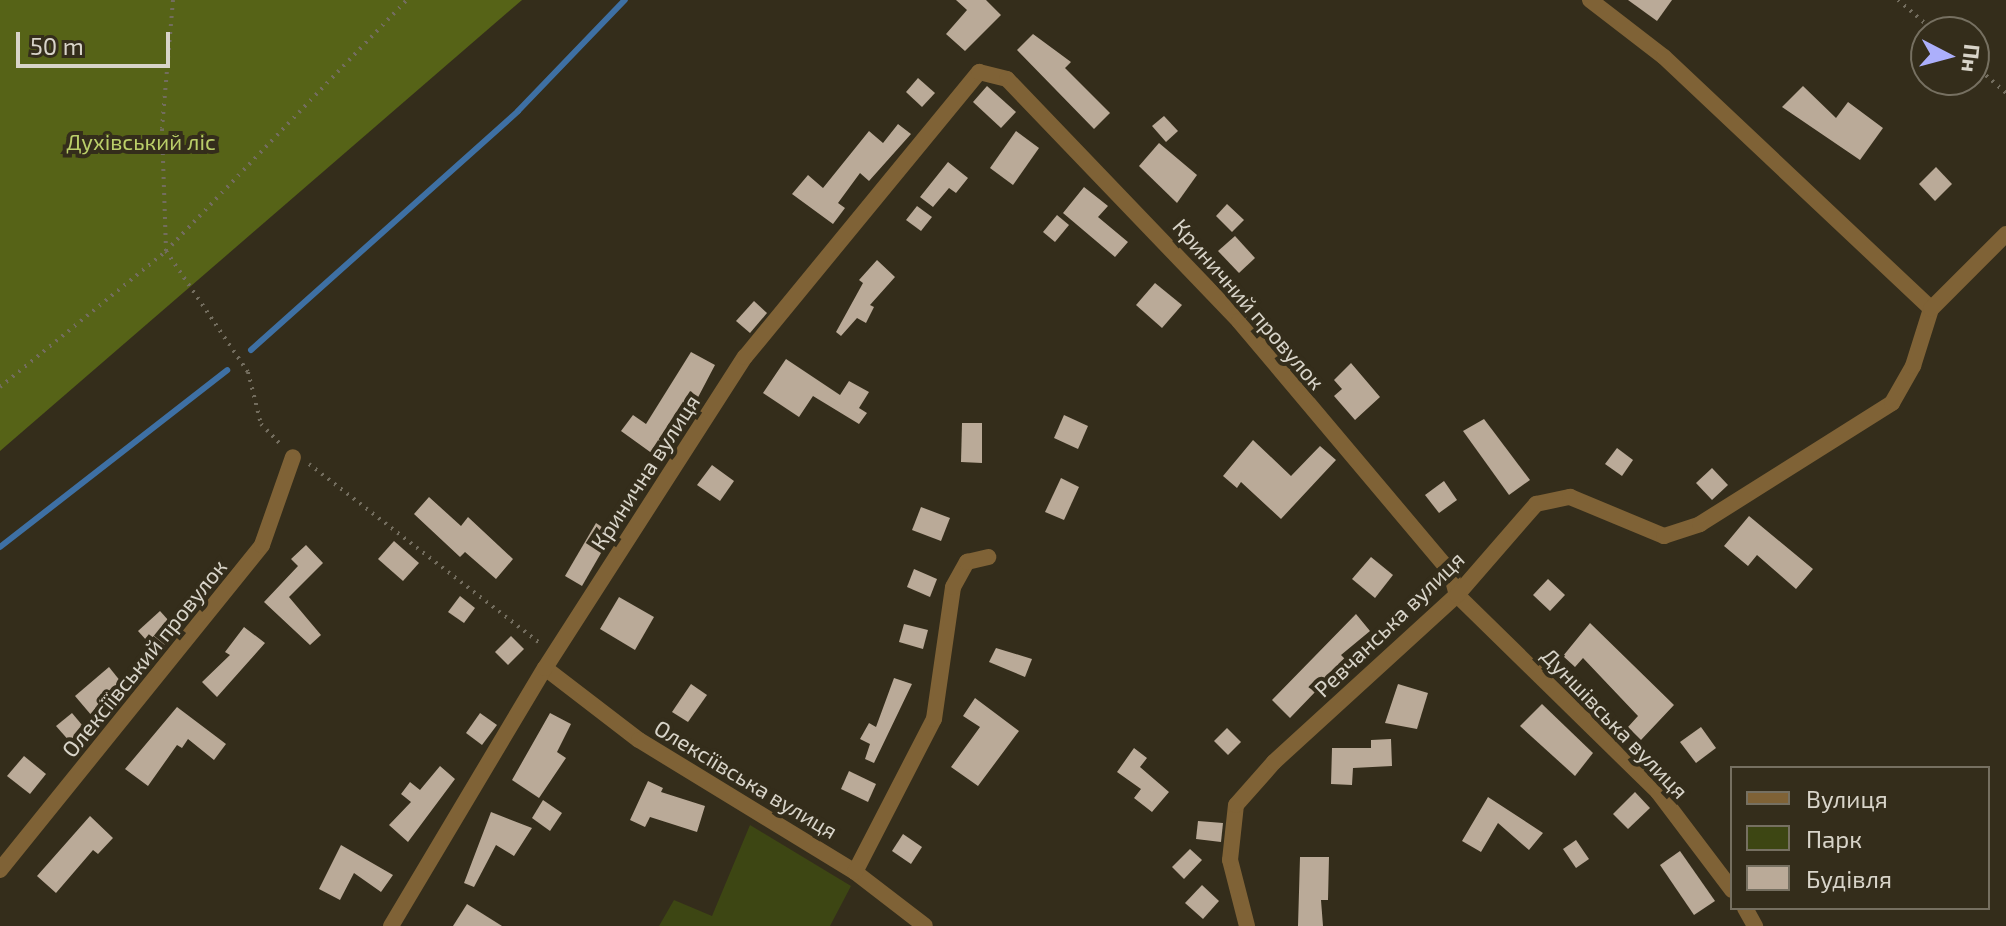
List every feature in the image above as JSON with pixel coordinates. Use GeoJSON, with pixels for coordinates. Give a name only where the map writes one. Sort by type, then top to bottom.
{"type":"FeatureCollection","features":[{"type":"Feature","properties":{"kind":"street"},"geometry":{"type":"LineString","coordinates":[[1590,0],[1664,57],[1931,309],[2006,234]]}},
{"type":"Feature","properties":{"kind":"street","name":"Криничний провулок"},"geometry":{"type":"LineString","coordinates":[[979,72],[1007,79],[1239,321],[1451,573],[1457,595]]}},
{"type":"Feature","properties":{"kind":"street","name":"Кринична вулиця"},"geometry":{"type":"LineString","coordinates":[[391,926],[550,662],[745,357],[979,72]]}},
{"type":"Feature","properties":{"kind":"street","name":"Ревчанська вулиця"},"geometry":{"type":"LineString","coordinates":[[1247,926],[1230,860],[1236,805],[1274,762],[1457,595],[1523,517],[1552,497],[1586,502],[1650,534],[1684,533],[1856,430],[1892,403],[1913,366],[1931,309]]}},
{"type":"Feature","properties":{"kind":"street","name":"Олексіївський провулок"},"geometry":{"type":"LineString","coordinates":[[0,870],[262,545],[293,457]]}},
{"type":"Feature","properties":{"kind":"street"},"geometry":{"type":"LineString","coordinates":[[855,872],[934,719],[953,587],[967,562],[988,557]]}},
{"type":"Feature","properties":{"kind":"street","name":"Дуншівська вулиця"},"geometry":{"type":"LineString","coordinates":[[1457,595],[1658,792],[1730,887]]}},
{"type":"Feature","properties":{"kind":"street","name":"Олексіївська вулиця"},"geometry":{"type":"LineString","coordinates":[[550,662],[639,740],[855,872],[925,926]]}},
{"type":"Feature","properties":{"kind":"path"},"geometry":{"type":"LineString","coordinates":[[173,0],[162,129],[166,251],[248,372],[261,424],[293,457],[318,468],[550,662]]}},
{"type":"Feature","properties":{"kind":"path"},"geometry":{"type":"LineString","coordinates":[[0,387],[166,251],[407,0]]}},
{"type":"Feature","properties":{"kind":"path"},"geometry":{"type":"LineString","coordinates":[[1898,0],[1916,16]]}},
{"type":"Feature","properties":{"kind":"path"},"geometry":{"type":"LineString","coordinates":[[1990,79],[2006,93]]}},
{"type":"Feature","properties":{"kind":"green space","name":"Духівський ліс"},"geometry":{"type":"Polygon","coordinates":[[[0,0],[522,0],[0,451],[0,0]]]}},
{"type":"Feature","properties":{"kind":"green space"},"geometry":{"type":"Polygon","coordinates":[[[750,825],[851,886],[830,926],[659,926],[674,900],[712,916],[750,825]]]}},
{"type":"Feature","properties":{"kind":"building"},"geometry":{"type":"Polygon","coordinates":[[[956,0],[986,0],[1001,15],[965,51],[946,34],[967,10],[956,0]]]}},
{"type":"Feature","properties":{"kind":"building"},"geometry":{"type":"Polygon","coordinates":[[[1628,0],[1672,0],[1657,21],[1628,0]]]}},
{"type":"Feature","properties":{"kind":"building"},"geometry":{"type":"Polygon","coordinates":[[[1033,34],[1071,62],[1065,68],[1110,113],[1094,129],[1017,50],[1033,34]]]}},
{"type":"Feature","properties":{"kind":"building"},"geometry":{"type":"Polygon","coordinates":[[[918,78],[935,93],[922,107],[906,92],[918,78]]]}},
{"type":"Feature","properties":{"kind":"building"},"geometry":{"type":"Polygon","coordinates":[[[987,86],[1016,112],[1001,128],[973,102],[987,86]]]}},
{"type":"Feature","properties":{"kind":"building"},"geometry":{"type":"Polygon","coordinates":[[[1803,86],[1836,118],[1848,102],[1883,128],[1860,160],[1782,107],[1803,86]]]}},
{"type":"Feature","properties":{"kind":"building"},"geometry":{"type":"Polygon","coordinates":[[[1164,116],[1178,131],[1166,142],[1152,126],[1164,116]]]}},
{"type":"Feature","properties":{"kind":"building"},"geometry":{"type":"Polygon","coordinates":[[[898,124],[911,134],[869,181],[860,173],[838,203],[845,208],[833,224],[792,194],[808,175],[823,188],[869,131],[883,143],[898,124]]]}},
{"type":"Feature","properties":{"kind":"building"},"geometry":{"type":"Polygon","coordinates":[[[1016,131],[1039,148],[1013,185],[990,168],[1016,131]]]}},
{"type":"Feature","properties":{"kind":"building"},"geometry":{"type":"Polygon","coordinates":[[[1159,143],[1197,175],[1177,203],[1139,166],[1159,143]]]}},
{"type":"Feature","properties":{"kind":"building"},"geometry":{"type":"Polygon","coordinates":[[[948,162],[968,178],[956,193],[949,188],[933,207],[920,197],[948,162]]]}},
{"type":"Feature","properties":{"kind":"building"},"geometry":{"type":"Polygon","coordinates":[[[1936,167],[1952,184],[1935,201],[1919,184],[1936,167]]]}},
{"type":"Feature","properties":{"kind":"building"},"geometry":{"type":"Polygon","coordinates":[[[1084,187],[1108,206],[1098,217],[1128,242],[1115,257],[1063,213],[1084,187]]]}},
{"type":"Feature","properties":{"kind":"building"},"geometry":{"type":"Polygon","coordinates":[[[1227,204],[1244,220],[1232,232],[1216,216],[1227,204]]]}},
{"type":"Feature","properties":{"kind":"building"},"geometry":{"type":"Polygon","coordinates":[[[917,206],[932,217],[921,231],[906,220],[917,206]]]}},
{"type":"Feature","properties":{"kind":"building"},"geometry":{"type":"Polygon","coordinates":[[[1057,215],[1069,225],[1055,242],[1043,232],[1057,215]]]}},
{"type":"Feature","properties":{"kind":"building"},"geometry":{"type":"Polygon","coordinates":[[[1235,236],[1255,258],[1239,273],[1218,251],[1235,236]]]}},
{"type":"Feature","properties":{"kind":"building"},"geometry":{"type":"Polygon","coordinates":[[[877,260],[895,277],[870,305],[874,307],[866,323],[857,318],[841,336],[836,332],[863,283],[859,280],[877,260]]]}},
{"type":"Feature","properties":{"kind":"building"},"geometry":{"type":"Polygon","coordinates":[[[1155,283],[1182,305],[1162,328],[1136,305],[1155,283]]]}},
{"type":"Feature","properties":{"kind":"building"},"geometry":{"type":"Polygon","coordinates":[[[754,301],[767,313],[750,333],[736,321],[754,301]]]}},
{"type":"Feature","properties":{"kind":"building"},"geometry":{"type":"Polygon","coordinates":[[[691,352],[715,365],[664,462],[621,431],[633,415],[646,424],[691,352]]]}},
{"type":"Feature","properties":{"kind":"building"},"geometry":{"type":"Polygon","coordinates":[[[786,359],[840,395],[849,381],[869,392],[859,408],[867,413],[859,424],[813,396],[799,417],[763,393],[786,359]]]}},
{"type":"Feature","properties":{"kind":"building"},"geometry":{"type":"Polygon","coordinates":[[[1351,363],[1380,397],[1355,420],[1334,396],[1342,389],[1334,380],[1351,363]]]}},
{"type":"Feature","properties":{"kind":"building"},"geometry":{"type":"Polygon","coordinates":[[[1064,415],[1088,426],[1078,449],[1054,438],[1064,415]]]}},
{"type":"Feature","properties":{"kind":"building"},"geometry":{"type":"Polygon","coordinates":[[[1484,419],[1530,480],[1509,495],[1463,431],[1484,419]]]}},
{"type":"Feature","properties":{"kind":"building"},"geometry":{"type":"Polygon","coordinates":[[[962,423],[982,423],[982,463],[961,462],[962,423]]]}},
{"type":"Feature","properties":{"kind":"building"},"geometry":{"type":"Polygon","coordinates":[[[1253,440],[1291,476],[1320,446],[1336,460],[1281,519],[1241,482],[1237,488],[1223,476],[1253,440]]]}},
{"type":"Feature","properties":{"kind":"building"},"geometry":{"type":"Polygon","coordinates":[[[1617,448],[1633,460],[1622,476],[1605,464],[1617,448]]]}},
{"type":"Feature","properties":{"kind":"building"},"geometry":{"type":"Polygon","coordinates":[[[712,465],[734,481],[720,501],[697,485],[712,465]]]}},
{"type":"Feature","properties":{"kind":"building"},"geometry":{"type":"Polygon","coordinates":[[[1712,468],[1728,485],[1712,500],[1696,483],[1712,468]]]}},
{"type":"Feature","properties":{"kind":"building"},"geometry":{"type":"Polygon","coordinates":[[[1061,478],[1079,487],[1064,520],[1045,512],[1061,478]]]}},
{"type":"Feature","properties":{"kind":"building"},"geometry":{"type":"Polygon","coordinates":[[[1444,481],[1457,500],[1439,513],[1425,495],[1444,481]]]}},
{"type":"Feature","properties":{"kind":"building"},"geometry":{"type":"Polygon","coordinates":[[[429,497],[461,526],[468,517],[513,559],[496,579],[465,552],[460,557],[414,514],[429,497]]]}},
{"type":"Feature","properties":{"kind":"building"},"geometry":{"type":"Polygon","coordinates":[[[921,507],[950,518],[941,541],[912,530],[921,507]]]}},
{"type":"Feature","properties":{"kind":"building"},"geometry":{"type":"Polygon","coordinates":[[[1749,516],[1813,569],[1796,589],[1757,555],[1748,566],[1724,546],[1749,516]]]}},
{"type":"Feature","properties":{"kind":"building"},"geometry":{"type":"Polygon","coordinates":[[[596,523],[612,534],[582,586],[565,576],[596,523]]]}},
{"type":"Feature","properties":{"kind":"building"},"geometry":{"type":"Polygon","coordinates":[[[394,541],[419,563],[403,581],[378,559],[394,541]]]}},
{"type":"Feature","properties":{"kind":"building"},"geometry":{"type":"Polygon","coordinates":[[[306,545],[323,563],[289,597],[321,635],[310,645],[264,602],[298,566],[291,559],[306,545]]]}},
{"type":"Feature","properties":{"kind":"building"},"geometry":{"type":"Polygon","coordinates":[[[1371,557],[1393,575],[1375,598],[1352,579],[1371,557]]]}},
{"type":"Feature","properties":{"kind":"building"},"geometry":{"type":"Polygon","coordinates":[[[914,569],[937,579],[930,597],[907,587],[914,569]]]}},
{"type":"Feature","properties":{"kind":"building"},"geometry":{"type":"Polygon","coordinates":[[[1548,579],[1565,595],[1550,611],[1533,595],[1548,579]]]}},
{"type":"Feature","properties":{"kind":"building"},"geometry":{"type":"Polygon","coordinates":[[[460,596],[475,608],[464,623],[448,612],[460,596]]]}},
{"type":"Feature","properties":{"kind":"building"},"geometry":{"type":"Polygon","coordinates":[[[619,597],[654,617],[635,650],[600,629],[619,597]]]}},
{"type":"Feature","properties":{"kind":"building"},"geometry":{"type":"Polygon","coordinates":[[[160,611],[178,631],[157,652],[138,631],[160,611]]]}},
{"type":"Feature","properties":{"kind":"building"},"geometry":{"type":"Polygon","coordinates":[[[1356,614],[1370,631],[1341,655],[1346,660],[1290,718],[1272,700],[1356,614]]]}},
{"type":"Feature","properties":{"kind":"building"},"geometry":{"type":"Polygon","coordinates":[[[1590,623],[1674,705],[1641,740],[1628,727],[1638,716],[1583,658],[1575,667],[1563,656],[1590,623]]]}},
{"type":"Feature","properties":{"kind":"building"},"geometry":{"type":"Polygon","coordinates":[[[904,624],[928,630],[923,649],[899,642],[904,624]]]}},
{"type":"Feature","properties":{"kind":"building"},"geometry":{"type":"Polygon","coordinates":[[[244,627],[265,643],[217,697],[202,682],[230,655],[225,652],[244,627]]]}},
{"type":"Feature","properties":{"kind":"building"},"geometry":{"type":"Polygon","coordinates":[[[511,636],[524,649],[508,665],[495,652],[511,636]]]}},
{"type":"Feature","properties":{"kind":"building"},"geometry":{"type":"Polygon","coordinates":[[[996,648],[1032,659],[1025,677],[989,662],[996,648]]]}},
{"type":"Feature","properties":{"kind":"building"},"geometry":{"type":"Polygon","coordinates":[[[109,667],[125,687],[92,716],[75,696],[109,667]]]}},
{"type":"Feature","properties":{"kind":"building"},"geometry":{"type":"Polygon","coordinates":[[[894,678],[912,684],[874,763],[865,759],[870,744],[860,739],[869,723],[876,727],[894,678]]]}},
{"type":"Feature","properties":{"kind":"building"},"geometry":{"type":"Polygon","coordinates":[[[691,684],[707,695],[688,722],[672,712],[691,684]]]}},
{"type":"Feature","properties":{"kind":"building"},"geometry":{"type":"Polygon","coordinates":[[[1398,684],[1428,693],[1417,729],[1385,723],[1398,684]]]}},
{"type":"Feature","properties":{"kind":"building"},"geometry":{"type":"Polygon","coordinates":[[[975,698],[1019,731],[978,786],[951,767],[980,727],[963,716],[975,698]]]}},
{"type":"Feature","properties":{"kind":"building"},"geometry":{"type":"Polygon","coordinates":[[[1542,704],[1593,753],[1575,776],[1520,726],[1542,704]]]}},
{"type":"Feature","properties":{"kind":"building"},"geometry":{"type":"Polygon","coordinates":[[[177,707],[226,744],[214,760],[188,739],[182,748],[177,745],[148,786],[125,769],[177,707]]]}},
{"type":"Feature","properties":{"kind":"building"},"geometry":{"type":"Polygon","coordinates":[[[72,713],[93,738],[78,751],[56,726],[72,713]]]}},
{"type":"Feature","properties":{"kind":"building"},"geometry":{"type":"Polygon","coordinates":[[[480,713],[497,725],[482,745],[466,733],[480,713]]]}},
{"type":"Feature","properties":{"kind":"building"},"geometry":{"type":"Polygon","coordinates":[[[550,713],[571,724],[557,752],[566,758],[539,798],[512,780],[550,713]]]}},
{"type":"Feature","properties":{"kind":"building"},"geometry":{"type":"Polygon","coordinates":[[[1701,727],[1716,748],[1696,763],[1680,742],[1701,727]]]}},
{"type":"Feature","properties":{"kind":"building"},"geometry":{"type":"Polygon","coordinates":[[[1227,728],[1241,742],[1228,755],[1214,741],[1227,728]]]}},
{"type":"Feature","properties":{"kind":"building"},"geometry":{"type":"Polygon","coordinates":[[[1391,739],[1392,766],[1353,768],[1352,785],[1331,784],[1332,748],[1371,748],[1371,740],[1391,739]]]}},
{"type":"Feature","properties":{"kind":"building"},"geometry":{"type":"Polygon","coordinates":[[[1134,748],[1147,758],[1140,767],[1169,792],[1152,812],[1134,798],[1141,789],[1117,772],[1134,748]]]}},
{"type":"Feature","properties":{"kind":"building"},"geometry":{"type":"Polygon","coordinates":[[[24,756],[46,774],[30,794],[7,776],[24,756]]]}},
{"type":"Feature","properties":{"kind":"building"},"geometry":{"type":"Polygon","coordinates":[[[440,766],[455,779],[408,842],[389,825],[411,802],[401,794],[410,782],[420,790],[440,766]]]}},
{"type":"Feature","properties":{"kind":"building"},"geometry":{"type":"Polygon","coordinates":[[[849,771],[876,784],[868,802],[841,789],[849,771]]]}},
{"type":"Feature","properties":{"kind":"building"},"geometry":{"type":"Polygon","coordinates":[[[648,781],[663,788],[661,792],[705,806],[697,832],[650,817],[645,827],[630,820],[648,781]]]}},
{"type":"Feature","properties":{"kind":"building"},"geometry":{"type":"Polygon","coordinates":[[[1635,792],[1650,808],[1628,829],[1613,814],[1635,792]]]}},
{"type":"Feature","properties":{"kind":"building"},"geometry":{"type":"Polygon","coordinates":[[[1488,797],[1543,833],[1529,850],[1498,823],[1481,852],[1462,841],[1488,797]]]}},
{"type":"Feature","properties":{"kind":"building"},"geometry":{"type":"Polygon","coordinates":[[[543,800],[562,813],[550,831],[532,818],[543,800]]]}},
{"type":"Feature","properties":{"kind":"building"},"geometry":{"type":"Polygon","coordinates":[[[491,812],[532,828],[514,856],[496,845],[474,887],[464,883],[491,812]]]}},
{"type":"Feature","properties":{"kind":"building"},"geometry":{"type":"Polygon","coordinates":[[[90,816],[113,838],[98,854],[93,850],[56,893],[37,876],[90,816]]]}},
{"type":"Feature","properties":{"kind":"building"},"geometry":{"type":"Polygon","coordinates":[[[1198,821],[1223,823],[1221,842],[1196,839],[1198,821]]]}},
{"type":"Feature","properties":{"kind":"building"},"geometry":{"type":"Polygon","coordinates":[[[903,834],[922,847],[911,864],[892,851],[903,834]]]}},
{"type":"Feature","properties":{"kind":"building"},"geometry":{"type":"Polygon","coordinates":[[[1576,840],[1589,859],[1576,868],[1563,849],[1576,840]]]}},
{"type":"Feature","properties":{"kind":"building"},"geometry":{"type":"Polygon","coordinates":[[[341,845],[393,875],[381,892],[354,873],[340,900],[319,889],[341,845]]]}},
{"type":"Feature","properties":{"kind":"building"},"geometry":{"type":"Polygon","coordinates":[[[1190,849],[1202,860],[1184,879],[1172,867],[1190,849]]]}},
{"type":"Feature","properties":{"kind":"building"},"geometry":{"type":"Polygon","coordinates":[[[1680,851],[1715,901],[1694,915],[1660,865],[1680,851]]]}},
{"type":"Feature","properties":{"kind":"building"},"geometry":{"type":"Polygon","coordinates":[[[1300,857],[1329,857],[1328,900],[1321,900],[1323,926],[1298,926],[1300,857]]]}},
{"type":"Feature","properties":{"kind":"building"},"geometry":{"type":"Polygon","coordinates":[[[1202,885],[1219,901],[1203,919],[1185,903],[1202,885]]]}},
{"type":"Feature","properties":{"kind":"building"},"geometry":{"type":"Polygon","coordinates":[[[467,904],[502,926],[453,926],[467,904]]]}},
{"type":"Feature","properties":{"kind":"waterway"},"geometry":{"type":"LineString","coordinates":[[251,350],[518,111],[625,0]]}},
{"type":"Feature","properties":{"kind":"waterway"},"geometry":{"type":"LineString","coordinates":[[0,547],[227,370]]}}]}
